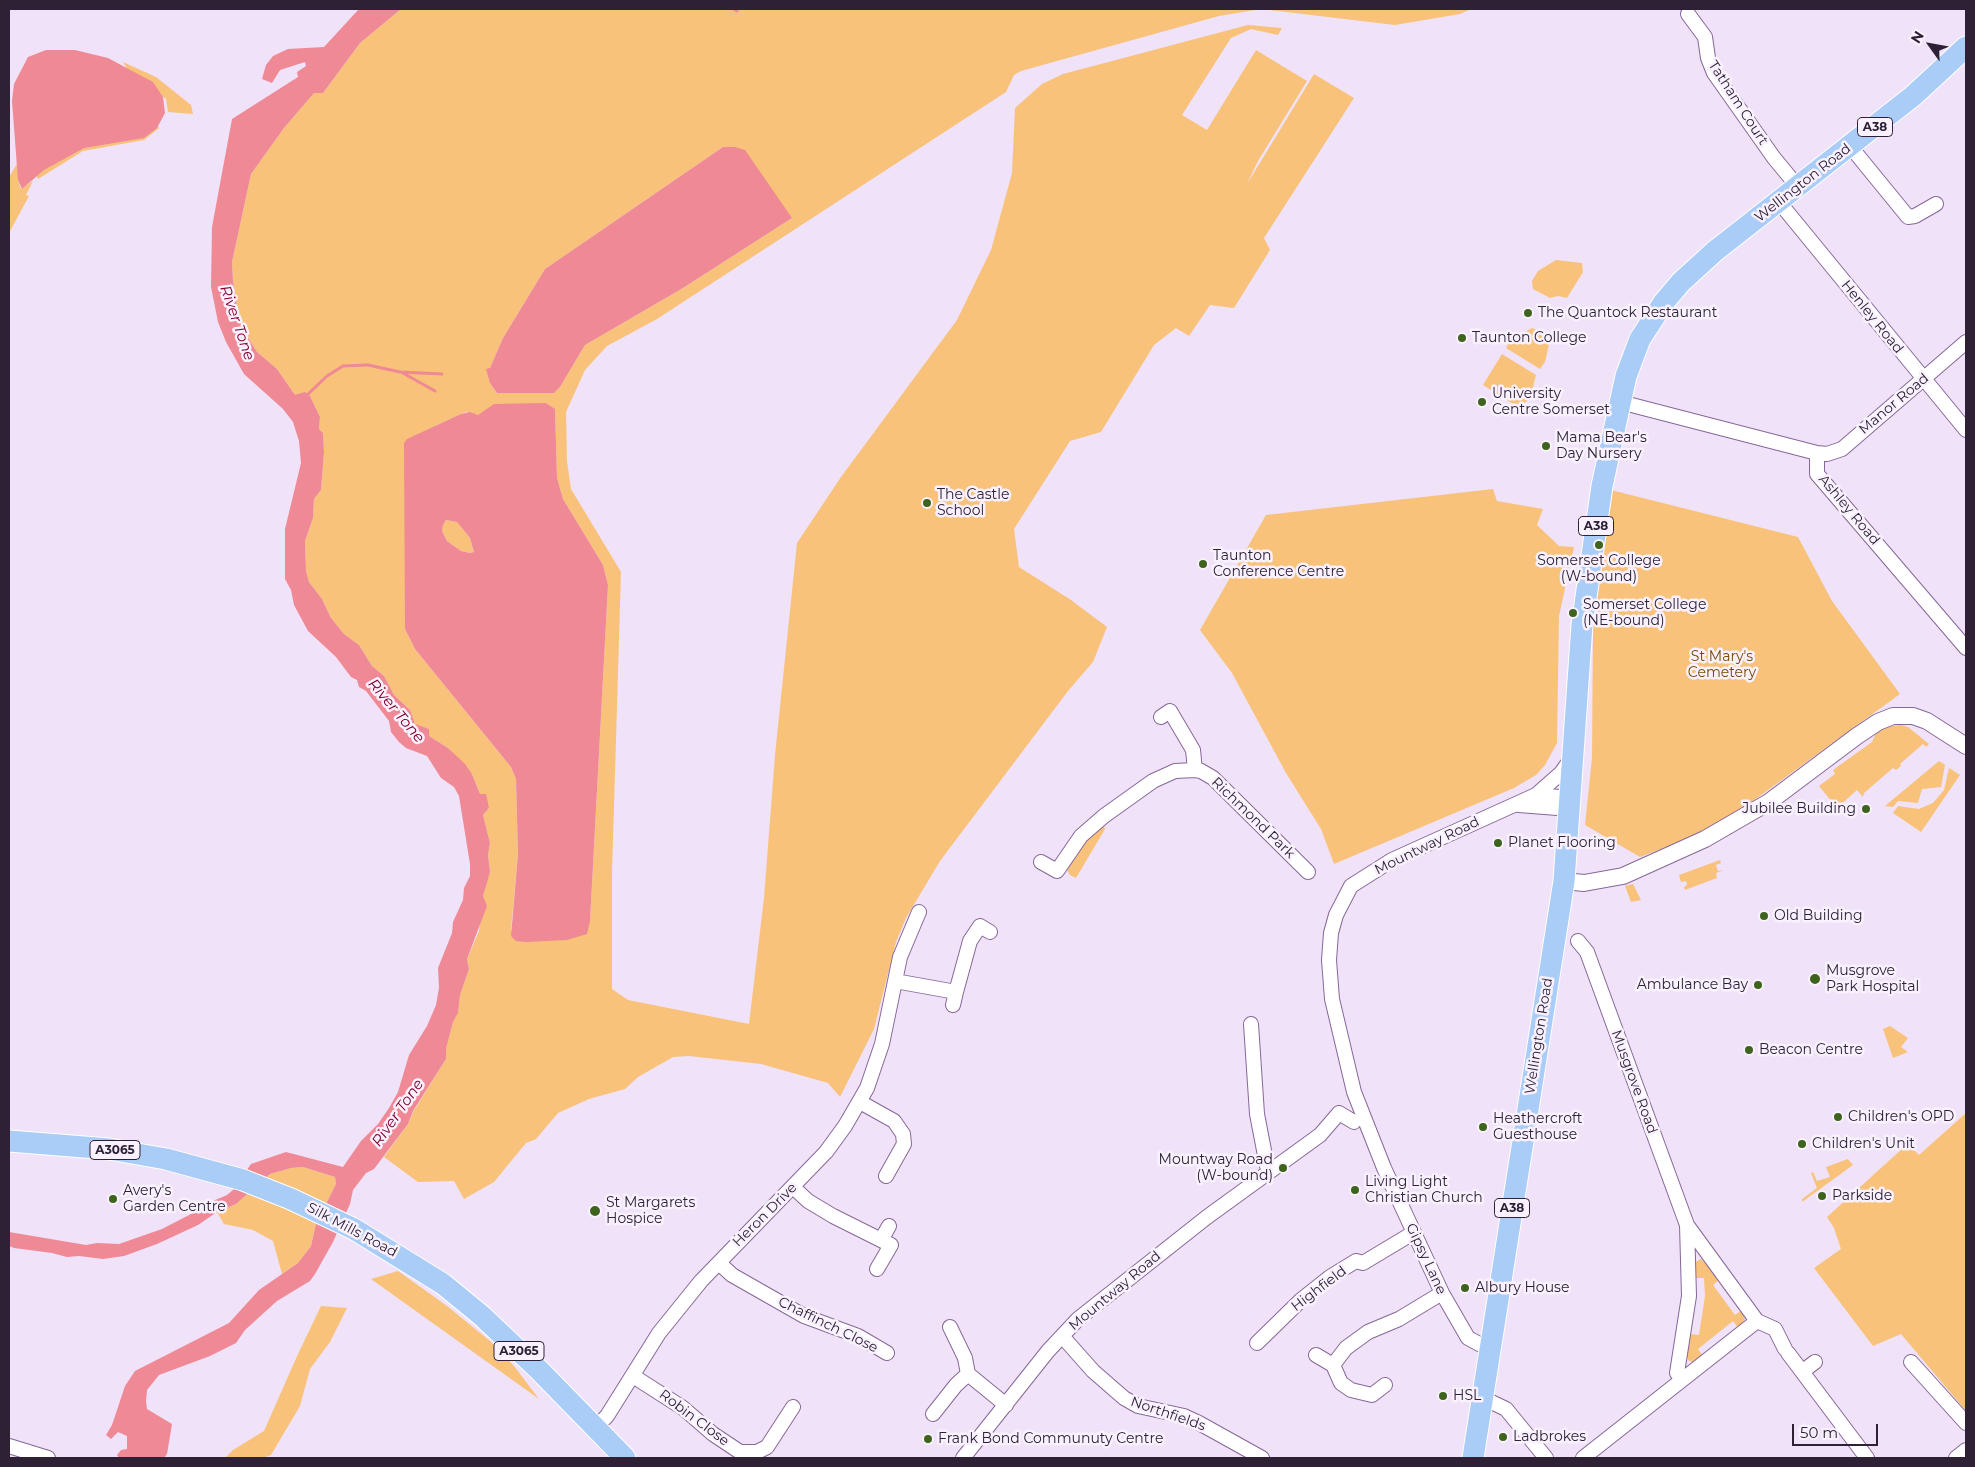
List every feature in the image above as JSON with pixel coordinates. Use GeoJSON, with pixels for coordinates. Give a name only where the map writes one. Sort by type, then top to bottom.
{"type":"FeatureCollection","features":[{"type":"Feature","properties":{"kind":"main road","name":"Wellington Road"},"geometry":{"type":"LineString","coordinates":[[1620,402],[1626,376],[1640,339],[1664,302],[1680,282],[1913,96],[1966,47]]}},
{"type":"Feature","properties":{"kind":"main road","name":"A38"},"geometry":{"type":"LineString","coordinates":[[1564,881],[1582,625],[1602,486],[1620,402]]}},
{"type":"Feature","properties":{"kind":"main road","name":"Wellington Road"},"geometry":{"type":"LineString","coordinates":[[1490,1347],[1564,881]]}},
{"type":"Feature","properties":{"kind":"main road","name":"Silk Mills Road"},"geometry":{"type":"LineString","coordinates":[[9,1141],[109,1149],[166,1159],[219,1173],[269,1190],[354,1229],[443,1284],[482,1316],[624,1458]]}},
{"type":"Feature","properties":{"kind":"main road","name":"A38"},"geometry":{"type":"LineString","coordinates":[[1473,1458],[1490,1347]]}},
{"type":"Feature","properties":{"kind":"street","name":"Tatham Court"},"geometry":{"type":"LineString","coordinates":[[1688,14],[1705,37],[1706,52],[1714,73],[1774,158],[1798,187]]}},
{"type":"Feature","properties":{"kind":"street"},"geometry":{"type":"LineString","coordinates":[[1850,146],[1908,217],[1923,212],[1936,204]]}},
{"type":"Feature","properties":{"kind":"street","name":"Henley Road"},"geometry":{"type":"LineString","coordinates":[[1779,202],[1923,380],[1966,430]]}},
{"type":"Feature","properties":{"kind":"street","name":"Manor Road"},"geometry":{"type":"LineString","coordinates":[[1816,453],[1827,454],[1842,449],[1966,342]]}},
{"type":"Feature","properties":{"kind":"street"},"geometry":{"type":"LineString","coordinates":[[1620,402],[1816,453]]}},
{"type":"Feature","properties":{"kind":"street","name":"Ashley Road"},"geometry":{"type":"LineString","coordinates":[[1816,453],[1817,474],[1966,648]]}},
{"type":"Feature","properties":{"kind":"street","name":"Richmond Park"},"geometry":{"type":"LineString","coordinates":[[1161,717],[1170,711],[1193,750],[1195,770]]}},
{"type":"Feature","properties":{"kind":"street"},"geometry":{"type":"LineString","coordinates":[[1564,881],[1584,883],[1623,876],[1706,839],[1769,802],[1857,736],[1878,722],[1893,716],[1913,716],[1927,721],[1966,746]]}},
{"type":"Feature","properties":{"kind":"street","name":"Mountway Road"},"geometry":{"type":"LineString","coordinates":[[1348,1071],[1332,999],[1328,960],[1336,915],[1351,886],[1392,860],[1536,795],[1561,773],[1573,757]]}},
{"type":"Feature","properties":{"kind":"street","name":"Richmond Park"},"geometry":{"type":"LineString","coordinates":[[1042,862],[1062,873],[1081,836],[1104,816],[1154,781],[1175,771],[1195,770],[1201,771],[1213,778],[1308,872]]}},
{"type":"Feature","properties":{"kind":"street"},"geometry":{"type":"LineString","coordinates":[[1536,795],[1570,803]]}},
{"type":"Feature","properties":{"kind":"street","name":"Mountway Road"},"geometry":{"type":"LineString","coordinates":[[1516,805],[1570,803]]}},
{"type":"Feature","properties":{"kind":"street","name":"Heron Drive"},"geometry":{"type":"LineString","coordinates":[[595,1428],[606,1416],[633,1376],[659,1333],[701,1281],[826,1152],[845,1126],[867,1088],[882,1044],[895,981],[907,937],[919,912]]}},
{"type":"Feature","properties":{"kind":"street"},"geometry":{"type":"LineString","coordinates":[[895,981],[954,998],[966,950],[981,926]]}},
{"type":"Feature","properties":{"kind":"street","name":"Musgrove Road"},"geometry":{"type":"LineString","coordinates":[[1578,941],[1590,959],[1687,1225],[1758,1321],[1775,1329],[1786,1351],[1867,1458]]}},
{"type":"Feature","properties":{"kind":"street"},"geometry":{"type":"LineString","coordinates":[[1251,1024],[1257,1114],[1268,1166],[1271,1170]]}},
{"type":"Feature","properties":{"kind":"street","name":"Gipsy Lane"},"geometry":{"type":"LineString","coordinates":[[1348,1071],[1384,1168],[1442,1293],[1468,1338],[1483,1346],[1490,1347]]}},
{"type":"Feature","properties":{"kind":"street"},"geometry":{"type":"LineString","coordinates":[[860,1102],[894,1121],[900,1128],[904,1144],[886,1176]]}},
{"type":"Feature","properties":{"kind":"street","name":"Mountway Road"},"geometry":{"type":"LineString","coordinates":[[963,1458],[1062,1336],[1104,1298],[1271,1170],[1320,1135],[1339,1113],[1354,1122]]}},
{"type":"Feature","properties":{"kind":"street"},"geometry":{"type":"LineString","coordinates":[[793,1187],[808,1201],[833,1216],[891,1245],[877,1269]]}},
{"type":"Feature","properties":{"kind":"street","name":"Musgrove Road"},"geometry":{"type":"LineString","coordinates":[[1682,1380],[1677,1373],[1689,1296],[1687,1225]]}},
{"type":"Feature","properties":{"kind":"street"},"geometry":{"type":"LineString","coordinates":[[881,1240],[889,1226]]}},
{"type":"Feature","properties":{"kind":"street","name":"Highfield"},"geometry":{"type":"LineString","coordinates":[[1256,1343],[1301,1300],[1330,1277],[1356,1261],[1363,1263],[1414,1233]]}},
{"type":"Feature","properties":{"kind":"street","name":"Chaffinch Close"},"geometry":{"type":"LineString","coordinates":[[719,1263],[732,1275],[804,1316],[851,1333],[886,1353]]}},
{"type":"Feature","properties":{"kind":"street"},"geometry":{"type":"LineString","coordinates":[[1333,1365],[1346,1348],[1368,1332],[1399,1319],[1442,1293]]}},
{"type":"Feature","properties":{"kind":"street"},"geometry":{"type":"LineString","coordinates":[[1583,1458],[1758,1321]]}},
{"type":"Feature","properties":{"kind":"street"},"geometry":{"type":"LineString","coordinates":[[950,1327],[965,1358],[968,1374],[1006,1405]]}},
{"type":"Feature","properties":{"kind":"street","name":"Northfields"},"geometry":{"type":"LineString","coordinates":[[1062,1336],[1093,1371],[1124,1398],[1138,1406],[1184,1416],[1262,1458]]}},
{"type":"Feature","properties":{"kind":"street"},"geometry":{"type":"LineString","coordinates":[[1316,1355],[1333,1365],[1341,1383],[1373,1400],[1385,1385]]}},
{"type":"Feature","properties":{"kind":"street"},"geometry":{"type":"LineString","coordinates":[[1803,1371],[1815,1362]]}},
{"type":"Feature","properties":{"kind":"street"},"geometry":{"type":"LineString","coordinates":[[1911,1362],[1966,1423]]}},
{"type":"Feature","properties":{"kind":"street"},"geometry":{"type":"LineString","coordinates":[[933,1414],[956,1385],[968,1374]]}},
{"type":"Feature","properties":{"kind":"street","name":"Robin Close"},"geometry":{"type":"LineString","coordinates":[[633,1376],[683,1408],[713,1434],[740,1452],[750,1453],[767,1447],[793,1407]]}},
{"type":"Feature","properties":{"kind":"street"},"geometry":{"type":"LineString","coordinates":[[1482,1398],[1506,1409],[1546,1458]]}},
{"type":"Feature","properties":{"kind":"street"},"geometry":{"type":"LineString","coordinates":[[9,1446],[48,1458]]}},
{"type":"Feature","properties":{"kind":"street"},"geometry":{"type":"LineString","coordinates":[[1956,1458],[1966,1450]]}},
{"type":"Feature","properties":{"kind":"green space"},"geometry":{"type":"Polygon","coordinates":[[[401,9],[1261,9],[1219,16],[1021,71],[1014,75],[1006,92],[657,319],[607,346],[585,370],[566,412],[567,461],[571,489],[621,572],[612,873],[612,989],[628,1000],[749,1024],[764,898],[775,755],[797,543],[841,477],[957,320],[991,250],[1012,173],[1015,108],[1042,84],[1063,74],[1248,25],[1282,28],[1278,35],[1251,29],[1231,38],[1182,115],[1207,130],[1256,50],[1307,81],[1258,161],[1247,184],[1314,74],[1354,98],[1264,238],[1270,250],[1234,308],[1210,305],[1189,336],[1176,328],[1154,345],[1101,432],[1070,441],[1014,529],[1019,567],[1071,600],[1107,627],[1093,662],[1068,691],[940,861],[906,918],[896,942],[874,1029],[840,1097],[828,1083],[761,1064],[689,1056],[673,1057],[638,1077],[625,1089],[589,1099],[558,1113],[536,1139],[526,1143],[494,1182],[464,1199],[454,1181],[418,1182],[384,1157],[408,1124],[413,1112],[446,1059],[446,1049],[453,1022],[458,1013],[460,995],[469,969],[467,959],[479,931],[484,887],[490,872],[488,855],[490,843],[483,815],[489,808],[480,794],[472,774],[448,748],[429,736],[429,729],[415,725],[410,710],[394,695],[384,676],[372,666],[359,645],[344,634],[331,618],[322,599],[309,582],[306,571],[305,541],[313,518],[314,499],[321,490],[324,452],[323,433],[319,429],[320,417],[310,396],[295,395],[277,369],[257,352],[239,318],[233,281],[232,262],[251,174],[284,128],[314,93],[323,93],[360,43],[401,9]],[[723,147],[545,269],[503,338],[490,368],[490,383],[497,393],[554,393],[560,387],[585,345],[683,288],[792,218],[723,147]],[[546,403],[478,415],[466,412],[437,425],[405,629],[415,649],[511,767],[516,779],[518,854],[511,930],[590,921],[608,585],[603,565],[563,499],[557,478],[555,410],[546,403]]]}},
{"type":"Feature","properties":{"kind":"green space"},"geometry":{"type":"Polygon","coordinates":[[[1261,9],[1471,9],[1460,14],[1395,25],[1261,9]]]}},
{"type":"Feature","properties":{"kind":"green space"},"geometry":{"type":"Polygon","coordinates":[[[123,62],[156,77],[191,105],[193,114],[168,112],[166,99],[129,72],[123,62]]]}},
{"type":"Feature","properties":{"kind":"green space"},"geometry":{"type":"Polygon","coordinates":[[[155,123],[159,128],[144,140],[83,151],[38,179],[35,173],[66,150],[155,123]]]}},
{"type":"Feature","properties":{"kind":"green space"},"geometry":{"type":"Polygon","coordinates":[[[18,162],[18,180],[21,189],[33,181],[26,195],[29,196],[10,231],[9,177],[18,162]]]}},
{"type":"Feature","properties":{"kind":"green space"},"geometry":{"type":"Polygon","coordinates":[[[1556,260],[1582,263],[1583,272],[1567,298],[1558,296],[1550,298],[1533,289],[1532,281],[1538,271],[1556,260]]]}},
{"type":"Feature","properties":{"kind":"green space"},"geometry":{"type":"Polygon","coordinates":[[[1532,328],[1547,334],[1550,340],[1545,362],[1540,369],[1506,348],[1513,336],[1516,335],[1521,339],[1525,332],[1532,328]]]}},
{"type":"Feature","properties":{"kind":"green space"},"geometry":{"type":"Polygon","coordinates":[[[1502,354],[1536,375],[1530,399],[1518,407],[1483,385],[1502,354]]]}},
{"type":"Feature","properties":{"kind":"green space"},"geometry":{"type":"Polygon","coordinates":[[[1493,489],[1497,501],[1543,509],[1537,525],[1559,546],[1574,547],[1559,616],[1557,743],[1545,765],[1536,775],[1514,788],[1334,864],[1321,829],[1286,773],[1232,673],[1200,630],[1266,515],[1493,489]]]}},
{"type":"Feature","properties":{"kind":"green space","name":"St Mary's Cemetery"},"geometry":{"type":"Polygon","coordinates":[[[1611,490],[1798,537],[1832,601],[1900,694],[1746,806],[1719,823],[1677,843],[1640,857],[1585,825],[1592,758],[1593,626],[1606,514],[1611,490]]]}},
{"type":"Feature","properties":{"kind":"green space"},"geometry":{"type":"Polygon","coordinates":[[[446,520],[457,522],[470,538],[474,552],[461,551],[447,541],[442,531],[446,520]]]}},
{"type":"Feature","properties":{"kind":"green space"},"geometry":{"type":"Polygon","coordinates":[[[1901,725],[1908,727],[1929,744],[1926,747],[1923,744],[1900,764],[1901,766],[1896,770],[1893,768],[1864,793],[1863,797],[1857,790],[1837,808],[1819,786],[1835,774],[1833,770],[1872,742],[1876,733],[1883,727],[1901,725]]]}},
{"type":"Feature","properties":{"kind":"green space"},"geometry":{"type":"Polygon","coordinates":[[[1939,761],[1945,765],[1941,787],[1922,789],[1918,803],[1898,801],[1893,807],[1885,806],[1939,761]]]}},
{"type":"Feature","properties":{"kind":"green space"},"geometry":{"type":"Polygon","coordinates":[[[1949,768],[1960,775],[1921,832],[1893,813],[1898,806],[1919,809],[1933,803],[1944,790],[1949,768]]]}},
{"type":"Feature","properties":{"kind":"green space"},"geometry":{"type":"Polygon","coordinates":[[[1104,825],[1105,829],[1076,878],[1070,875],[1067,870],[1068,863],[1080,845],[1104,825]]]}},
{"type":"Feature","properties":{"kind":"green space"},"geometry":{"type":"Polygon","coordinates":[[[1720,860],[1721,863],[1716,865],[1718,871],[1724,870],[1716,873],[1717,878],[1685,890],[1686,881],[1681,882],[1679,875],[1720,860]]]}},
{"type":"Feature","properties":{"kind":"green space"},"geometry":{"type":"Polygon","coordinates":[[[1633,884],[1641,900],[1631,902],[1625,886],[1633,884]]]}},
{"type":"Feature","properties":{"kind":"green space"},"geometry":{"type":"Polygon","coordinates":[[[1890,1026],[1908,1038],[1901,1047],[1908,1052],[1893,1058],[1883,1029],[1890,1026]]]}},
{"type":"Feature","properties":{"kind":"green space"},"geometry":{"type":"Polygon","coordinates":[[[1966,1113],[1966,1411],[1901,1334],[1873,1346],[1814,1268],[1841,1249],[1834,1228],[1827,1217],[1903,1148],[1910,1146],[1919,1155],[1966,1113]]]}},
{"type":"Feature","properties":{"kind":"green space"},"geometry":{"type":"Polygon","coordinates":[[[1848,1159],[1853,1165],[1802,1202],[1802,1199],[1817,1188],[1811,1173],[1813,1172],[1817,1181],[1830,1177],[1826,1167],[1848,1159]]]}},
{"type":"Feature","properties":{"kind":"green space"},"geometry":{"type":"Polygon","coordinates":[[[303,1167],[335,1177],[336,1184],[316,1224],[311,1246],[298,1263],[282,1274],[273,1241],[253,1230],[224,1224],[217,1212],[236,1204],[270,1174],[291,1168],[303,1167]]]}},
{"type":"Feature","properties":{"kind":"green space"},"geometry":{"type":"Polygon","coordinates":[[[1701,1259],[1720,1279],[1713,1285],[1735,1315],[1742,1310],[1745,1319],[1739,1329],[1733,1321],[1698,1349],[1703,1356],[1694,1363],[1688,1360],[1686,1354],[1690,1334],[1699,1335],[1705,1296],[1704,1278],[1695,1278],[1695,1262],[1701,1259]]]}},
{"type":"Feature","properties":{"kind":"green space"},"geometry":{"type":"Polygon","coordinates":[[[398,1271],[447,1306],[490,1341],[514,1366],[539,1399],[371,1279],[398,1271]]]}},
{"type":"Feature","properties":{"kind":"green space"},"geometry":{"type":"Polygon","coordinates":[[[321,1306],[347,1308],[330,1342],[310,1369],[300,1406],[271,1455],[263,1458],[225,1458],[233,1450],[264,1431],[321,1306]]]}},
{"type":"Feature","properties":{"kind":"water","name":"River Tone"},"geometry":{"type":"Polygon","coordinates":[[[359,9],[401,9],[360,43],[323,93],[314,93],[284,128],[251,174],[232,262],[233,281],[239,318],[257,352],[277,369],[295,395],[305,392],[310,396],[320,417],[319,429],[323,433],[324,452],[321,490],[314,499],[313,518],[305,541],[306,571],[309,582],[322,599],[331,618],[344,634],[359,645],[372,666],[384,676],[394,695],[410,710],[415,724],[429,729],[429,736],[448,748],[465,764],[472,774],[480,794],[486,794],[489,808],[483,815],[490,843],[488,855],[490,872],[483,896],[487,906],[467,959],[469,969],[460,995],[458,1013],[453,1022],[446,1049],[446,1059],[413,1111],[408,1124],[374,1169],[366,1173],[353,1190],[350,1204],[333,1242],[315,1274],[310,1281],[277,1301],[245,1330],[236,1343],[210,1356],[159,1375],[147,1390],[146,1401],[147,1409],[172,1424],[167,1454],[164,1458],[119,1458],[117,1455],[121,1450],[127,1449],[127,1436],[118,1432],[111,1439],[106,1435],[112,1425],[125,1386],[135,1371],[229,1323],[259,1290],[298,1263],[311,1246],[316,1224],[336,1184],[335,1177],[303,1167],[291,1168],[270,1174],[236,1204],[217,1212],[198,1225],[157,1244],[124,1256],[103,1259],[79,1256],[67,1257],[14,1248],[9,1246],[9,1232],[86,1245],[97,1243],[119,1244],[162,1229],[193,1213],[197,1205],[206,1204],[227,1195],[233,1190],[251,1164],[286,1152],[343,1167],[361,1141],[378,1124],[389,1108],[398,1092],[409,1055],[427,1026],[436,1005],[439,988],[438,968],[452,933],[453,922],[463,900],[464,888],[470,876],[470,864],[459,796],[454,787],[441,778],[427,756],[406,748],[399,742],[391,732],[389,721],[366,691],[359,687],[357,680],[351,677],[336,657],[308,631],[294,605],[291,590],[285,579],[285,529],[301,463],[299,441],[293,422],[283,409],[244,374],[226,342],[218,322],[211,287],[212,227],[232,119],[298,77],[297,72],[306,66],[305,62],[280,70],[272,83],[262,79],[266,65],[273,56],[288,49],[324,47],[359,9]]]}},
{"type":"Feature","properties":{"kind":"water"},"geometry":{"type":"Polygon","coordinates":[[[46,50],[75,50],[108,58],[153,82],[163,97],[165,113],[157,128],[144,138],[84,148],[44,170],[22,189],[18,180],[12,101],[14,84],[28,57],[46,50]]]}},
{"type":"Feature","properties":{"kind":"water"},"geometry":{"type":"Polygon","coordinates":[[[723,147],[735,147],[745,150],[792,218],[683,288],[585,345],[560,387],[554,393],[497,393],[490,383],[486,369],[490,368],[503,338],[545,269],[723,147]]]}},
{"type":"Feature","properties":{"kind":"water"},"geometry":{"type":"Polygon","coordinates":[[[546,403],[555,409],[557,478],[563,499],[603,565],[608,585],[590,921],[587,934],[567,940],[526,942],[516,941],[511,936],[518,854],[516,779],[511,767],[415,649],[405,629],[404,443],[407,439],[461,414],[470,412],[478,415],[494,404],[546,403]],[[446,520],[443,525],[442,531],[447,541],[461,551],[474,552],[470,538],[457,522],[446,520]]]}},
{"type":"Feature","properties":{"kind":"waterway"},"geometry":{"type":"LineString","coordinates":[[306,396],[327,376],[343,366],[367,365]]}},
{"type":"Feature","properties":{"kind":"waterway"},"geometry":{"type":"LineString","coordinates":[[368,365],[400,372],[442,374]]}},
{"type":"Feature","properties":{"kind":"waterway"},"geometry":{"type":"LineString","coordinates":[[401,372],[435,391]]}},
{"type":"Feature","properties":{"kind":"place","name":"The Quantock Restaurant"},"geometry":{"type":"Point","coordinates":[1528,313]}},
{"type":"Feature","properties":{"kind":"place","name":"Taunton College"},"geometry":{"type":"Point","coordinates":[1462,338]}},
{"type":"Feature","properties":{"kind":"place","name":"University Centre Somerset"},"geometry":{"type":"Point","coordinates":[1482,402]}},
{"type":"Feature","properties":{"kind":"place","name":"Mama Bear's Day Nursery"},"geometry":{"type":"Point","coordinates":[1546,446]}},
{"type":"Feature","properties":{"kind":"place","name":"The Castle School"},"geometry":{"type":"Point","coordinates":[927,503]}},
{"type":"Feature","properties":{"kind":"place","name":"Somerset College (W-bound)"},"geometry":{"type":"Point","coordinates":[1599,545]}},
{"type":"Feature","properties":{"kind":"place","name":"Taunton Conference Centre"},"geometry":{"type":"Point","coordinates":[1203,564]}},
{"type":"Feature","properties":{"kind":"place","name":"Somerset College (NE-bound)"},"geometry":{"type":"Point","coordinates":[1573,613]}},
{"type":"Feature","properties":{"kind":"place","name":"Jubilee Building"},"geometry":{"type":"Point","coordinates":[1866,809]}},
{"type":"Feature","properties":{"kind":"place","name":"Planet Flooring"},"geometry":{"type":"Point","coordinates":[1498,843]}},
{"type":"Feature","properties":{"kind":"place","name":"Old Building"},"geometry":{"type":"Point","coordinates":[1764,916]}},
{"type":"Feature","properties":{"kind":"place","name":"Musgrove Park Hospital"},"geometry":{"type":"Point","coordinates":[1815,979]}},
{"type":"Feature","properties":{"kind":"place","name":"Ambulance Bay"},"geometry":{"type":"Point","coordinates":[1758,985]}},
{"type":"Feature","properties":{"kind":"place","name":"Beacon Centre"},"geometry":{"type":"Point","coordinates":[1749,1050]}},
{"type":"Feature","properties":{"kind":"place","name":"Children's OPD"},"geometry":{"type":"Point","coordinates":[1838,1117]}},
{"type":"Feature","properties":{"kind":"place","name":"Heathercroft Guesthouse"},"geometry":{"type":"Point","coordinates":[1483,1127]}},
{"type":"Feature","properties":{"kind":"place","name":"Children's Unit"},"geometry":{"type":"Point","coordinates":[1802,1144]}},
{"type":"Feature","properties":{"kind":"place","name":"Mountway Road (W-bound)"},"geometry":{"type":"Point","coordinates":[1283,1168]}},
{"type":"Feature","properties":{"kind":"place","name":"Living Light Christian Church"},"geometry":{"type":"Point","coordinates":[1355,1190]}},
{"type":"Feature","properties":{"kind":"place","name":"Parkside"},"geometry":{"type":"Point","coordinates":[1822,1196]}},
{"type":"Feature","properties":{"kind":"place","name":"Avery's Garden Centre"},"geometry":{"type":"Point","coordinates":[113,1199]}},
{"type":"Feature","properties":{"kind":"place","name":"St Margarets Hospice"},"geometry":{"type":"Point","coordinates":[595,1211]}},
{"type":"Feature","properties":{"kind":"place","name":"Albury House"},"geometry":{"type":"Point","coordinates":[1465,1288]}},
{"type":"Feature","properties":{"kind":"place","name":"HSL"},"geometry":{"type":"Point","coordinates":[1443,1396]}},
{"type":"Feature","properties":{"kind":"place","name":"Ladbrokes"},"geometry":{"type":"Point","coordinates":[1503,1437]}},
{"type":"Feature","properties":{"kind":"place","name":"Frank Bond Communuty Centre"},"geometry":{"type":"Point","coordinates":[928,1439]}}]}
